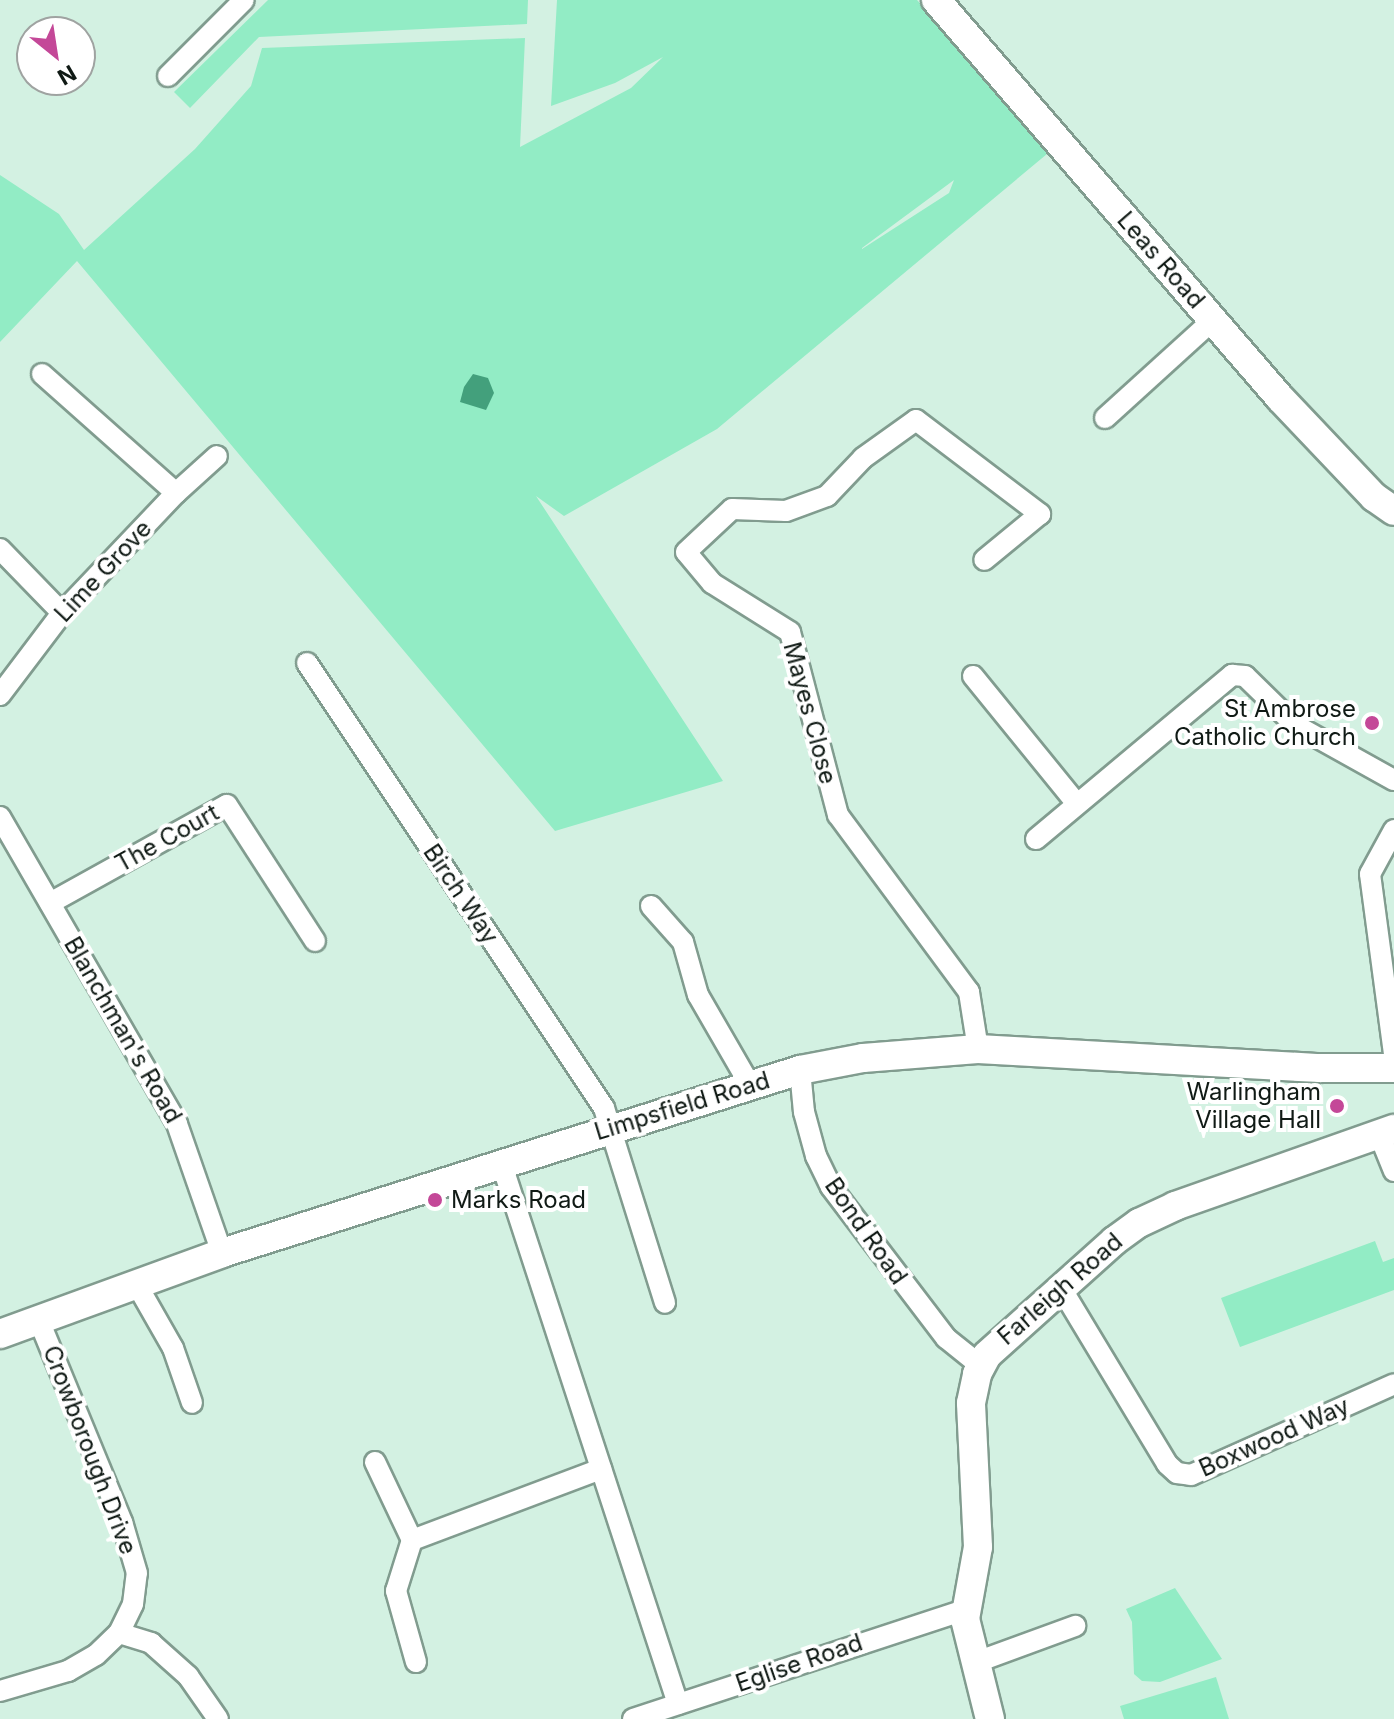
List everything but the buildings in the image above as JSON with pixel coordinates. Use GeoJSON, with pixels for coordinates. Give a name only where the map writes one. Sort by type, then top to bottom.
{"type":"FeatureCollection","features":[{"type":"Feature","properties":{"kind":"street"},"geometry":{"type":"LineString","coordinates":[[168,76],[244,0]]}},
{"type":"Feature","properties":{"kind":"street","name":"Leas Road"},"geometry":{"type":"LineString","coordinates":[[936,0],[1280,398],[1387,497]]}},
{"type":"Feature","properties":{"kind":"street"},"geometry":{"type":"LineString","coordinates":[[1105,418],[1213,320]]}},
{"type":"Feature","properties":{"kind":"street"},"geometry":{"type":"LineString","coordinates":[[42,374],[176,493]]}},
{"type":"Feature","properties":{"kind":"street","name":"Mayes Close"},"geometry":{"type":"LineString","coordinates":[[978,1049],[969,992],[838,815],[790,632],[712,583],[686,552],[732,509],[786,511],[827,496],[863,458],[916,420],[1040,514],[984,560]]}},
{"type":"Feature","properties":{"kind":"street","name":"Lime Grove"},"geometry":{"type":"LineString","coordinates":[[0,695],[62,613],[176,493],[217,456]]}},
{"type":"Feature","properties":{"kind":"street"},"geometry":{"type":"LineString","coordinates":[[0,549],[62,613]]}},
{"type":"Feature","properties":{"kind":"street","name":"Birch Way"},"geometry":{"type":"LineString","coordinates":[[307,663],[604,1108],[665,1303]]}},
{"type":"Feature","properties":{"kind":"street"},"geometry":{"type":"LineString","coordinates":[[1036,839],[1232,675],[1245,676],[1295,725],[1394,780]]}},
{"type":"Feature","properties":{"kind":"street"},"geometry":{"type":"LineString","coordinates":[[973,676],[1077,804]]}},
{"type":"Feature","properties":{"kind":"street","name":"The Court"},"geometry":{"type":"LineString","coordinates":[[50,903],[227,805],[315,941]]}},
{"type":"Feature","properties":{"kind":"street","name":"Blanchman's Road"},"geometry":{"type":"LineString","coordinates":[[0,817],[177,1124],[222,1253]]}},
{"type":"Feature","properties":{"kind":"street"},"geometry":{"type":"LineString","coordinates":[[1394,830],[1370,874],[1394,1055]]}},
{"type":"Feature","properties":{"kind":"street"},"geometry":{"type":"LineString","coordinates":[[651,906],[683,942],[698,995],[750,1085]]}},
{"type":"Feature","properties":{"kind":"street","name":"Limpsfield Road"},"geometry":{"type":"LineString","coordinates":[[0,1334],[222,1253],[502,1165],[608,1128],[800,1070],[863,1058],[978,1049],[1320,1068],[1394,1068]]}},
{"type":"Feature","properties":{"kind":"street","name":"Bond Road"},"geometry":{"type":"LineString","coordinates":[[800,1070],[804,1112],[816,1156],[831,1187],[946,1338],[981,1366]]}},
{"type":"Feature","properties":{"kind":"street"},"geometry":{"type":"LineString","coordinates":[[1387,1132],[1394,1171]]}},
{"type":"Feature","properties":{"kind":"street","name":"Farleigh Road"},"geometry":{"type":"LineString","coordinates":[[990,1719],[974,1663],[965,1610],[978,1547],[971,1413],[974,1383],[993,1347],[1114,1241],[1163,1211],[1387,1132]]}},
{"type":"Feature","properties":{"kind":"street"},"geometry":{"type":"LineString","coordinates":[[502,1165],[678,1704]]}},
{"type":"Feature","properties":{"kind":"street"},"geometry":{"type":"LineString","coordinates":[[137,1285],[173,1348],[192,1403]]}},
{"type":"Feature","properties":{"kind":"street","name":"Boxwood Way"},"geometry":{"type":"LineString","coordinates":[[1061,1288],[1167,1464],[1177,1473],[1191,1475],[1394,1384]]}},
{"type":"Feature","properties":{"kind":"street","name":"Crowborough Drive"},"geometry":{"type":"LineString","coordinates":[[0,1691],[68,1671],[96,1655],[119,1633],[133,1604],[137,1573],[122,1522],[39,1321]]}},
{"type":"Feature","properties":{"kind":"street"},"geometry":{"type":"LineString","coordinates":[[375,1462],[412,1540],[396,1591],[416,1662]]}},
{"type":"Feature","properties":{"kind":"street"},"geometry":{"type":"LineString","coordinates":[[412,1540],[601,1469]]}},
{"type":"Feature","properties":{"kind":"street","name":"Eglise Road"},"geometry":{"type":"LineString","coordinates":[[633,1719],[965,1610]]}},
{"type":"Feature","properties":{"kind":"street"},"geometry":{"type":"LineString","coordinates":[[974,1663],[1075,1626]]}},
{"type":"Feature","properties":{"kind":"street"},"geometry":{"type":"LineString","coordinates":[[119,1633],[151,1643],[188,1676],[218,1719]]}},
{"type":"Feature","properties":{"kind":"shaded area"},"geometry":{"type":"Polygon","coordinates":[[[268,0],[528,0],[527,24],[259,37],[190,108],[174,92],[268,0]]]}},
{"type":"Feature","properties":{"kind":"shaded area"},"geometry":{"type":"Polygon","coordinates":[[[557,0],[917,0],[1053,149],[717,429],[564,516],[536,496],[723,781],[555,831],[77,261],[0,342],[0,175],[59,214],[84,250],[195,149],[251,86],[262,48],[525,38],[520,147],[631,88],[663,57],[615,83],[551,106],[557,0]],[[954,180],[862,249],[949,193],[954,180]]]}},
{"type":"Feature","properties":{"kind":"shaded area"},"geometry":{"type":"Polygon","coordinates":[[[473,374],[488,378],[494,393],[486,410],[460,402],[464,387],[473,374]]]}},
{"type":"Feature","properties":{"kind":"shaded area"},"geometry":{"type":"Polygon","coordinates":[[[1375,1241],[1383,1262],[1394,1258],[1394,1290],[1240,1347],[1221,1298],[1375,1241]]]}},
{"type":"Feature","properties":{"kind":"shaded area"},"geometry":{"type":"Polygon","coordinates":[[[1175,1588],[1222,1659],[1160,1682],[1142,1681],[1134,1674],[1132,1622],[1126,1609],[1175,1588]]]}},
{"type":"Feature","properties":{"kind":"shaded area"},"geometry":{"type":"Polygon","coordinates":[[[1216,1677],[1229,1719],[1124,1719],[1120,1706],[1216,1677]]]}},
{"type":"Feature","properties":{"kind":"place","name":"St Ambrose Catholic Church"},"geometry":{"type":"Point","coordinates":[1372,723]}},
{"type":"Feature","properties":{"kind":"place","name":"Warlingham Village Hall"},"geometry":{"type":"Point","coordinates":[1337,1106]}},
{"type":"Feature","properties":{"kind":"place","name":"Marks Road"},"geometry":{"type":"Point","coordinates":[435,1200]}}]}
